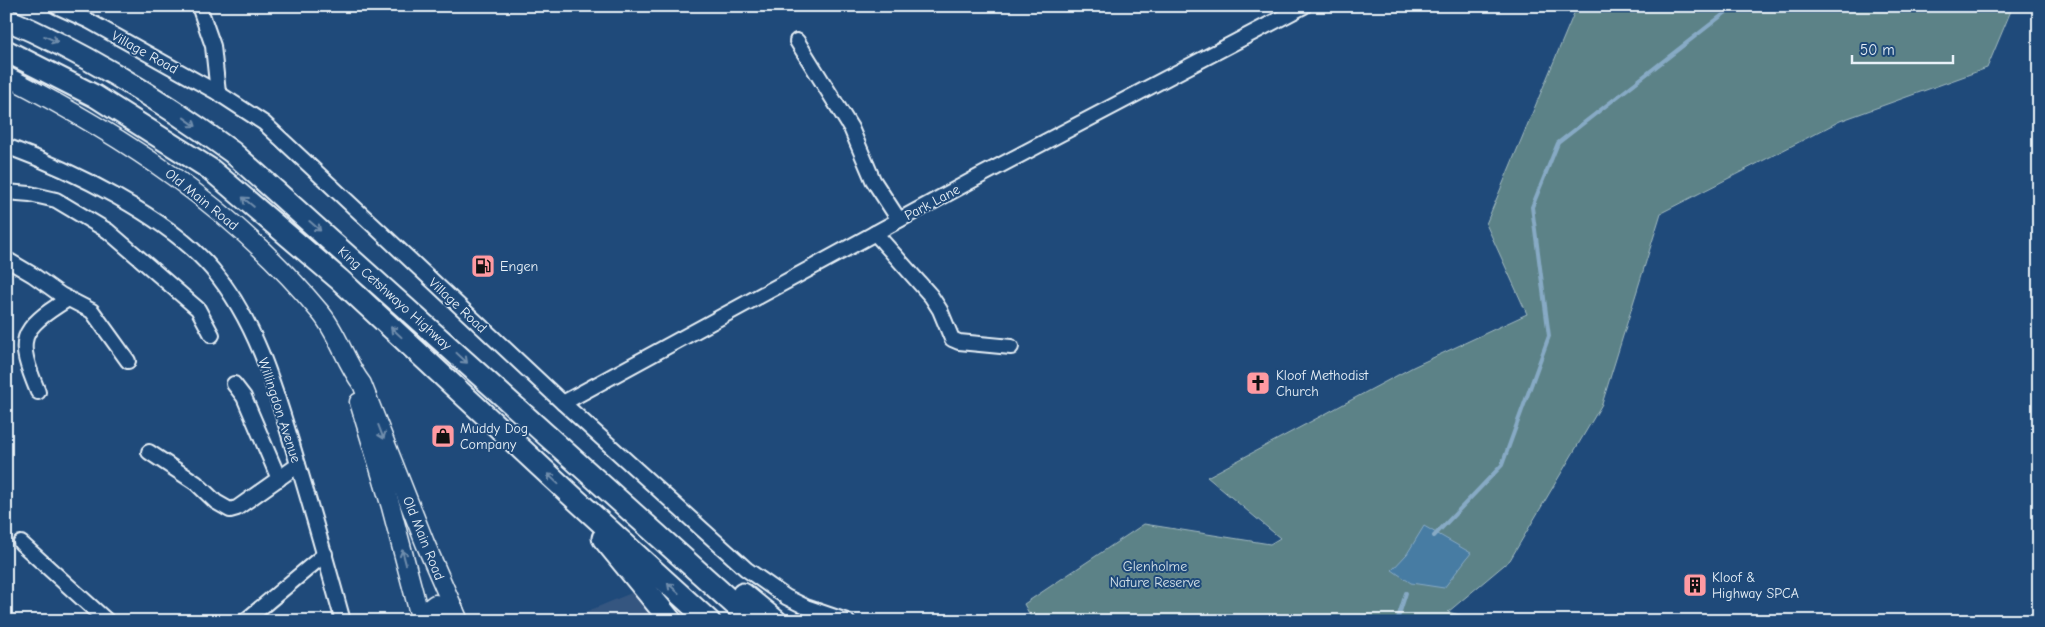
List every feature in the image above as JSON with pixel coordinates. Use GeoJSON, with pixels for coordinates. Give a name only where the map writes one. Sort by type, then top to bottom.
{"type":"FeatureCollection","features":[{"type":"Feature","properties":{"kind":"highway","name":"King Cetshwayo Highway"},"geometry":{"type":"LineString","coordinates":[[6,19],[60,43],[124,78],[181,115],[232,152],[753,621]]}},
{"type":"Feature","properties":{"kind":"highway","name":"King Cetshwayo Highway"},"geometry":{"type":"LineString","coordinates":[[6,51],[95,96],[210,170],[340,280],[572,496],[710,621]]}},
{"type":"Feature","properties":{"kind":"highway"},"geometry":{"type":"LineString","coordinates":[[572,496],[596,530],[671,621]]}},
{"type":"Feature","properties":{"kind":"highway"},"geometry":{"type":"LineString","coordinates":[[669,544],[730,584],[776,621]]}},
{"type":"Feature","properties":{"kind":"main road","name":"Old Main Road"},"geometry":{"type":"LineString","coordinates":[[6,76],[96,125],[152,159],[194,190],[291,278],[322,314],[353,372],[362,384],[439,559],[456,615]]}},
{"type":"Feature","properties":{"kind":"main road","name":"Old Main Road"},"geometry":{"type":"LineString","coordinates":[[353,372],[361,410],[422,621]]}},
{"type":"Feature","properties":{"kind":"main road"},"geometry":{"type":"LineString","coordinates":[[412,586],[422,568],[439,559]]}},
{"type":"Feature","properties":{"kind":"main road"},"geometry":{"type":"LineString","coordinates":[[422,621],[430,608],[435,604],[456,615]]}},
{"type":"Feature","properties":{"kind":"street","name":"Village Road"},"geometry":{"type":"LineString","coordinates":[[56,6],[89,22],[218,93],[273,130],[563,403],[764,583],[806,607],[847,621]]}},
{"type":"Feature","properties":{"kind":"street"},"geometry":{"type":"LineString","coordinates":[[200,6],[212,46],[218,93]]}},
{"type":"Feature","properties":{"kind":"street","name":"Park Lane"},"geometry":{"type":"LineString","coordinates":[[563,403],[899,220],[1304,6]]}},
{"type":"Feature","properties":{"kind":"street"},"geometry":{"type":"LineString","coordinates":[[797,41],[851,128],[873,180],[899,220]]}},
{"type":"Feature","properties":{"kind":"street","name":"Willingdon Avenue"},"geometry":{"type":"LineString","coordinates":[[6,146],[82,180],[135,208],[180,239],[213,270],[252,332],[266,364],[325,554],[343,621]]}},
{"type":"Feature","properties":{"kind":"street"},"geometry":{"type":"LineString","coordinates":[[6,192],[30,194],[56,200],[108,231],[198,309],[212,335]]}},
{"type":"Feature","properties":{"kind":"street"},"geometry":{"type":"LineString","coordinates":[[876,233],[930,296],[940,310],[952,339],[959,342],[1011,346]]}},
{"type":"Feature","properties":{"kind":"street"},"geometry":{"type":"LineString","coordinates":[[6,259],[68,299],[92,311],[128,361]]}},
{"type":"Feature","properties":{"kind":"street"},"geometry":{"type":"LineString","coordinates":[[38,392],[23,353],[23,342],[30,330],[44,314],[68,299]]}},
{"type":"Feature","properties":{"kind":"street"},"geometry":{"type":"LineString","coordinates":[[234,384],[244,397],[279,479]]}},
{"type":"Feature","properties":{"kind":"street"},"geometry":{"type":"LineString","coordinates":[[149,452],[190,478],[216,502],[230,510],[237,508],[298,465]]}},
{"type":"Feature","properties":{"kind":"street"},"geometry":{"type":"LineString","coordinates":[[21,543],[107,621]]}},
{"type":"Feature","properties":{"kind":"street"},"geometry":{"type":"LineString","coordinates":[[245,621],[325,554]]}},
{"type":"Feature","properties":{"kind":"shaded area"},"geometry":{"type":"Polygon","coordinates":[[[1424,526],[1471,553],[1444,588],[1411,583],[1392,570],[1407,554],[1424,526]]]}},
{"type":"Feature","properties":{"kind":"shaded area"},"geometry":{"type":"Polygon","coordinates":[[[641,589],[664,621],[564,621],[641,589]]]}},
{"type":"Feature","properties":{"kind":"green space","name":"Glenholme Nature Reserve"},"geometry":{"type":"Polygon","coordinates":[[[1577,6],[2013,6],[1987,68],[1840,121],[1661,213],[1602,404],[1510,560],[1448,612],[1483,621],[1033,621],[1024,604],[1144,524],[1270,544],[1280,538],[1207,477],[1413,367],[1527,314],[1486,224],[1577,6]]]}},
{"type":"Feature","properties":{"kind":"waterway"},"geometry":{"type":"LineString","coordinates":[[1434,536],[1502,465],[1549,336],[1532,207],[1558,143],[1734,6]]}},
{"type":"Feature","properties":{"kind":"waterway"},"geometry":{"type":"LineString","coordinates":[[1397,621],[1406,593]]}},
{"type":"Feature","properties":{"kind":"place","name":"Engen"},"geometry":{"type":"Point","coordinates":[483,266]}},
{"type":"Feature","properties":{"kind":"place","name":"Kloof Methodist Church"},"geometry":{"type":"Point","coordinates":[1258,383]}},
{"type":"Feature","properties":{"kind":"place","name":"Muddy Dog Company"},"geometry":{"type":"Point","coordinates":[443,436]}},
{"type":"Feature","properties":{"kind":"place","name":"Kloof & Highway SPCA"},"geometry":{"type":"Point","coordinates":[1695,585]}}]}
